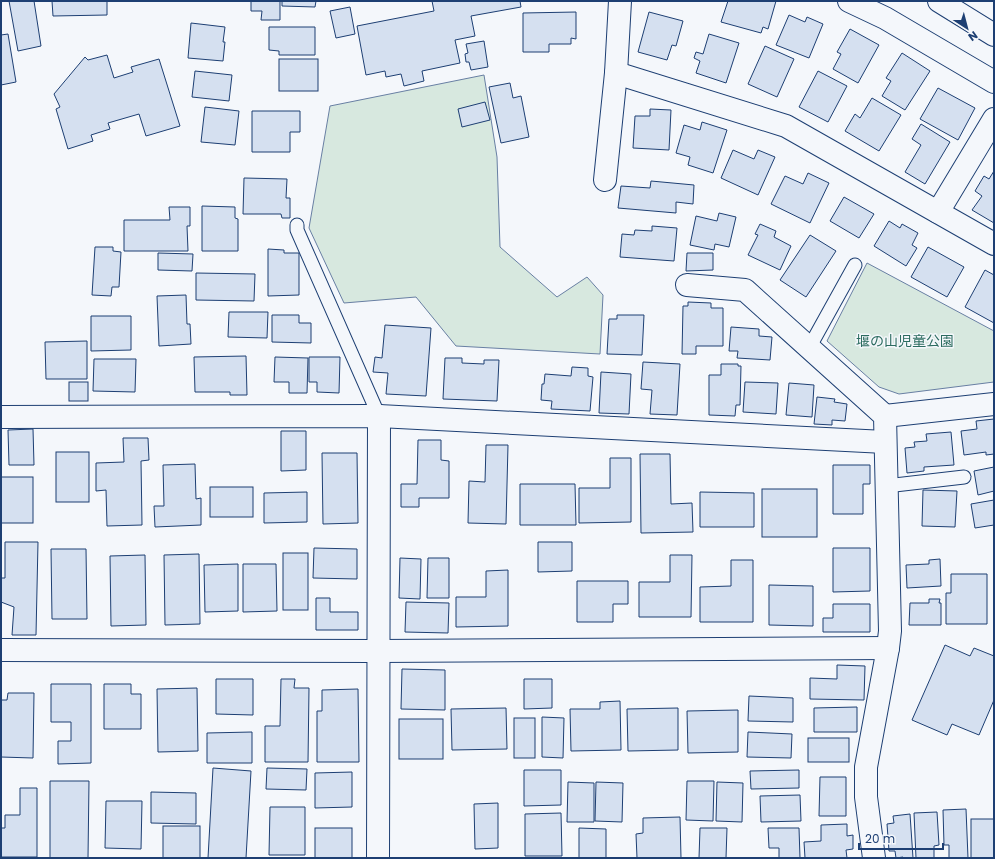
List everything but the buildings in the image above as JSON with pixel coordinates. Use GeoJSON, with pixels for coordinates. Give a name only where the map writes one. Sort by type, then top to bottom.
{"type":"FeatureCollection","features":[{"type":"Feature","properties":{"kind":"street"},"geometry":{"type":"LineString","coordinates":[[605,180],[616,73],[620,1]]}},
{"type":"Feature","properties":{"kind":"street"},"geometry":{"type":"LineString","coordinates":[[849,1],[885,18],[994,82]]}},
{"type":"Feature","properties":{"kind":"street"},"geometry":{"type":"LineString","coordinates":[[939,1],[994,35]]}},
{"type":"Feature","properties":{"kind":"street"},"geometry":{"type":"LineString","coordinates":[[616,73],[786,126],[994,244]]}},
{"type":"Feature","properties":{"kind":"street"},"geometry":{"type":"LineString","coordinates":[[938,212],[994,119]]}},
{"type":"Feature","properties":{"kind":"street"},"geometry":{"type":"LineString","coordinates":[[687,285],[745,290],[885,416],[994,404]]}},
{"type":"Feature","properties":{"kind":"street"},"geometry":{"type":"LineString","coordinates":[[1,417],[379,416],[885,442]]}},
{"type":"Feature","properties":{"kind":"street"},"geometry":{"type":"LineString","coordinates":[[378,858],[379,416]]}},
{"type":"Feature","properties":{"kind":"street"},"geometry":{"type":"LineString","coordinates":[[874,858],[866,797],[866,767],[890,631],[885,416]]}},
{"type":"Feature","properties":{"kind":"street"},"geometry":{"type":"LineString","coordinates":[[1,650],[379,651],[888,648]]}},
{"type":"Feature","properties":{"kind":"lane"},"geometry":{"type":"LineString","coordinates":[[297,225],[297,230],[379,416]]}},
{"type":"Feature","properties":{"kind":"lane"},"geometry":{"type":"LineString","coordinates":[[809,348],[855,265]]}},
{"type":"Feature","properties":{"kind":"lane"},"geometry":{"type":"LineString","coordinates":[[886,486],[964,477]]}},
{"type":"Feature","properties":{"kind":"green space"},"geometry":{"type":"Polygon","coordinates":[[[484,75],[497,157],[500,247],[557,297],[587,277],[603,295],[600,354],[456,346],[416,297],[344,303],[309,228],[330,106],[484,75]]]}},
{"type":"Feature","properties":{"kind":"green space","name":"堰の山児童公園"},"geometry":{"type":"Polygon","coordinates":[[[867,263],[994,331],[994,382],[899,394],[879,387],[827,341],[867,263]]]}}]}
